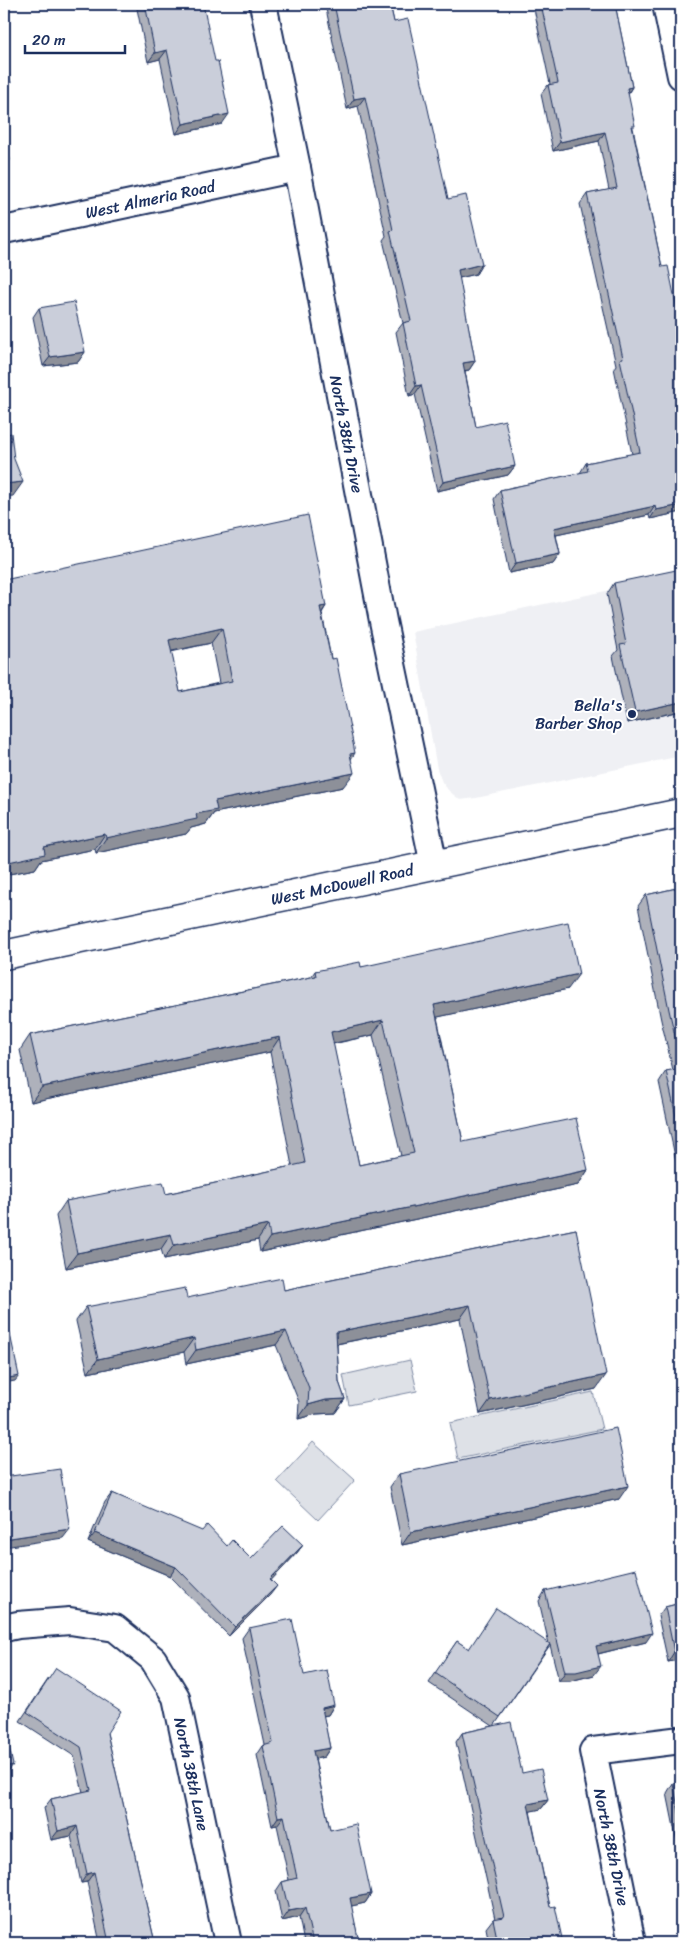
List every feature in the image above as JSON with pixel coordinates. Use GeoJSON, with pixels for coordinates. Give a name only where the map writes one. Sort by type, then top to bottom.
{"type":"FeatureCollection","features":[{"type":"Feature","properties":{"kind":"main road","name":"West McDowell Road"},"geometry":{"type":"LineString","coordinates":[[4,956],[681,812]]}},
{"type":"Feature","properties":{"kind":"street","name":"North 38th Drive"},"geometry":{"type":"LineString","coordinates":[[263,4],[297,168],[383,621],[434,865]]}},
{"type":"Feature","properties":{"kind":"street"},"geometry":{"type":"LineString","coordinates":[[666,4],[681,76]]}},
{"type":"Feature","properties":{"kind":"street","name":"West Almeria Road"},"geometry":{"type":"LineString","coordinates":[[4,230],[297,168]]}},
{"type":"Feature","properties":{"kind":"street","name":"North 38th Lane"},"geometry":{"type":"LineString","coordinates":[[4,1628],[18,1625],[70,1621],[115,1628],[153,1660],[176,1696],[228,1943]]}},
{"type":"Feature","properties":{"kind":"street","name":"North 38th Drive"},"geometry":{"type":"LineString","coordinates":[[632,1943],[592,1751],[681,1740]]}},
{"type":"Feature","properties":{"kind":"shaded area"},"geometry":{"type":"Polygon","coordinates":[[[681,575],[681,756],[476,798],[460,800],[449,791],[442,782],[437,769],[413,632],[681,575]]]}},
{"type":"Feature","properties":{"kind":"shaded area"},"geometry":{"type":"Polygon","coordinates":[[[410,1360],[417,1391],[349,1405],[343,1375],[410,1360]]]}},
{"type":"Feature","properties":{"kind":"shaded area"},"geometry":{"type":"Polygon","coordinates":[[[593,1392],[602,1429],[458,1459],[450,1423],[593,1392]]]}},
{"type":"Feature","properties":{"kind":"shaded area"},"geometry":{"type":"Polygon","coordinates":[[[313,1442],[355,1480],[318,1520],[277,1481],[313,1442]]]}},
{"type":"Feature","properties":{"kind":"building"},"geometry":{"type":"Polygon","coordinates":[[[145,4],[203,4],[229,114],[183,124],[167,50],[155,53],[145,4]]]}},
{"type":"Feature","properties":{"kind":"building"},"geometry":{"type":"Polygon","coordinates":[[[334,4],[390,4],[394,22],[408,19],[448,199],[466,195],[482,264],[458,270],[475,361],[463,363],[476,427],[505,420],[515,466],[443,482],[421,385],[416,386],[403,323],[411,321],[390,231],[393,230],[365,97],[354,99],[334,4]]]}},
{"type":"Feature","properties":{"kind":"building"},"geometry":{"type":"Polygon","coordinates":[[[541,4],[615,4],[632,87],[627,88],[635,126],[632,126],[662,267],[668,266],[681,328],[681,330],[677,331],[681,352],[681,505],[656,510],[655,506],[554,528],[560,554],[516,563],[500,490],[588,471],[586,463],[640,452],[620,359],[623,358],[587,194],[617,188],[605,132],[560,142],[548,85],[558,83],[541,4]]]}},
{"type":"Feature","properties":{"kind":"building"},"geometry":{"type":"Polygon","coordinates":[[[4,50],[11,83],[4,85],[4,50]]]}},
{"type":"Feature","properties":{"kind":"building"},"geometry":{"type":"Polygon","coordinates":[[[4,129],[10,160],[4,161],[4,129]]]}},
{"type":"Feature","properties":{"kind":"building"},"geometry":{"type":"Polygon","coordinates":[[[4,289],[8,324],[4,325],[4,289]]]}},
{"type":"Feature","properties":{"kind":"building"},"geometry":{"type":"Polygon","coordinates":[[[74,302],[85,352],[50,357],[39,308],[74,302]]]}},
{"type":"Feature","properties":{"kind":"building"},"geometry":{"type":"Polygon","coordinates":[[[11,433],[14,459],[23,482],[4,484],[4,435],[11,433]]]}},
{"type":"Feature","properties":{"kind":"building"},"geometry":{"type":"Polygon","coordinates":[[[308,515],[326,606],[320,607],[331,659],[336,658],[355,753],[350,754],[354,773],[215,801],[217,810],[196,814],[197,819],[106,838],[105,834],[44,847],[45,854],[4,863],[4,580],[308,515]],[[222,628],[169,640],[180,692],[232,681],[222,628]]]}},
{"type":"Feature","properties":{"kind":"building"},"geometry":{"type":"Polygon","coordinates":[[[681,569],[681,702],[635,712],[620,645],[626,644],[614,583],[681,569]]]}},
{"type":"Feature","properties":{"kind":"building"},"geometry":{"type":"Polygon","coordinates":[[[681,887],[681,1061],[646,895],[681,887]]]}},
{"type":"Feature","properties":{"kind":"building"},"geometry":{"type":"Polygon","coordinates":[[[568,922],[579,974],[434,1005],[463,1142],[576,1118],[588,1170],[270,1237],[268,1225],[174,1245],[171,1234],[77,1253],[66,1201],[163,1182],[166,1194],[305,1163],[280,1037],[42,1087],[30,1035],[316,976],[315,971],[360,962],[361,967],[568,922]],[[383,1020],[331,1032],[359,1165],[414,1153],[383,1020]]]}},
{"type":"Feature","properties":{"kind":"building"},"geometry":{"type":"Polygon","coordinates":[[[681,1068],[681,1139],[666,1071],[681,1068]]]}},
{"type":"Feature","properties":{"kind":"building"},"geometry":{"type":"Polygon","coordinates":[[[576,1229],[606,1375],[490,1400],[470,1305],[336,1332],[339,1382],[345,1399],[326,1400],[308,1405],[309,1388],[286,1331],[196,1350],[194,1338],[98,1359],[86,1307],[185,1288],[187,1298],[282,1278],[284,1290],[576,1229]]]}},
{"type":"Feature","properties":{"kind":"building"},"geometry":{"type":"Polygon","coordinates":[[[4,1306],[19,1376],[4,1379],[4,1306]]]}},
{"type":"Feature","properties":{"kind":"building"},"geometry":{"type":"Polygon","coordinates":[[[616,1428],[628,1486],[411,1532],[399,1474],[616,1428]]]}},
{"type":"Feature","properties":{"kind":"building"},"geometry":{"type":"Polygon","coordinates":[[[60,1469],[70,1529],[4,1539],[4,1477],[60,1469]]]}},
{"type":"Feature","properties":{"kind":"building"},"geometry":{"type":"Polygon","coordinates":[[[112,1493],[202,1531],[207,1525],[227,1546],[232,1540],[251,1559],[283,1526],[303,1545],[270,1579],[277,1586],[235,1627],[176,1567],[95,1533],[112,1493]]]}},
{"type":"Feature","properties":{"kind":"building"},"geometry":{"type":"Polygon","coordinates":[[[636,1569],[652,1633],[596,1646],[601,1666],[576,1672],[565,1672],[545,1591],[636,1569]]]}},
{"type":"Feature","properties":{"kind":"building"},"geometry":{"type":"Polygon","coordinates":[[[681,1603],[681,1651],[674,1652],[665,1607],[681,1603]]]}},
{"type":"Feature","properties":{"kind":"building"},"geometry":{"type":"Polygon","coordinates":[[[496,1608],[550,1644],[500,1717],[435,1673],[457,1641],[469,1649],[496,1608]]]}},
{"type":"Feature","properties":{"kind":"building"},"geometry":{"type":"Polygon","coordinates":[[[292,1619],[304,1675],[327,1670],[334,1705],[322,1708],[330,1748],[313,1751],[330,1830],[356,1824],[371,1894],[350,1898],[359,1943],[313,1943],[305,1908],[289,1911],[282,1882],[297,1878],[284,1816],[278,1817],[263,1746],[273,1743],[249,1628],[292,1619]]]}},
{"type":"Feature","properties":{"kind":"building"},"geometry":{"type":"Polygon","coordinates":[[[56,1668],[121,1711],[107,1733],[155,1943],[109,1943],[94,1872],[87,1874],[77,1826],[58,1831],[51,1799],[91,1790],[81,1747],[27,1712],[56,1668]]]}},
{"type":"Feature","properties":{"kind":"building"},"geometry":{"type":"Polygon","coordinates":[[[511,1722],[522,1773],[541,1769],[548,1800],[528,1804],[550,1907],[555,1906],[563,1943],[498,1943],[493,1919],[504,1917],[462,1733],[511,1722]]]}},
{"type":"Feature","properties":{"kind":"building"},"geometry":{"type":"Polygon","coordinates":[[[4,1724],[13,1765],[4,1767],[4,1724]]]}},
{"type":"Feature","properties":{"kind":"building"},"geometry":{"type":"Polygon","coordinates":[[[681,1781],[681,1822],[673,1783],[681,1781]]]}},
{"type":"Feature","properties":{"kind":"place","name":"Bella's Barber Shop"},"geometry":{"type":"Point","coordinates":[632,714]}}]}
